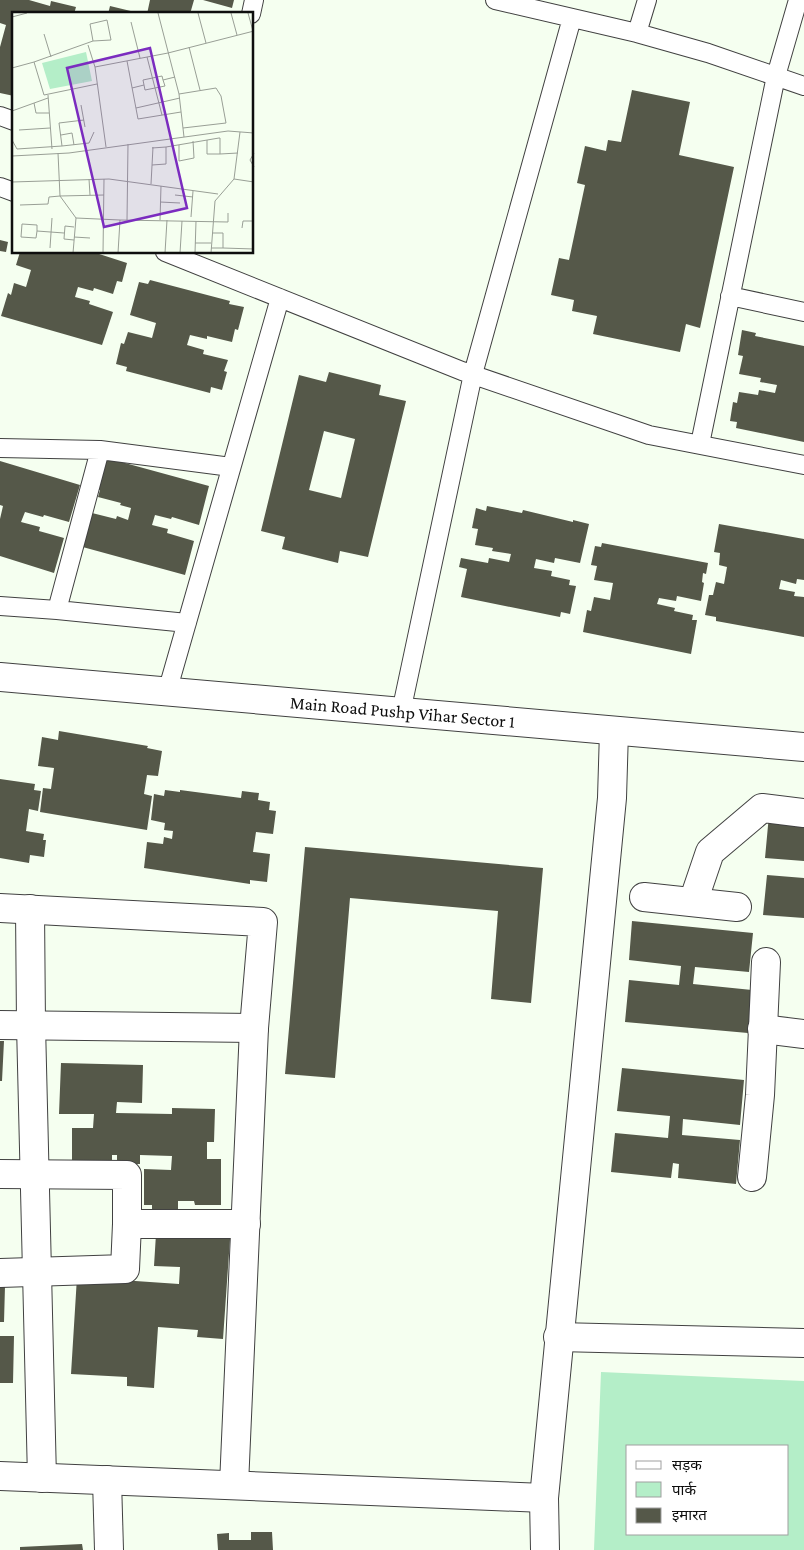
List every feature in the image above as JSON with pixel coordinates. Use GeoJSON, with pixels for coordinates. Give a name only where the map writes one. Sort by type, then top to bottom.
{"type":"FeatureCollection","features":[{"type":"Feature","properties":{"kind":"street","name":"Main Road Pushp Vihar Sector 1"},"geometry":{"type":"LineString","coordinates":[[0,677],[804,747]]}},
{"type":"Feature","properties":{"kind":"street"},"geometry":{"type":"LineString","coordinates":[[545,1550],[544,1498],[558,1337],[612,798],[614,731]]}},
{"type":"Feature","properties":{"kind":"street"},"geometry":{"type":"LineString","coordinates":[[693,902],[710,852],[762,808],[804,812]]}},
{"type":"Feature","properties":{"kind":"street"},"geometry":{"type":"LineString","coordinates":[[644,897],[737,907]]}},
{"type":"Feature","properties":{"kind":"street"},"geometry":{"type":"LineString","coordinates":[[0,908],[263,922],[254,1028],[234,1486]]}},
{"type":"Feature","properties":{"kind":"street"},"geometry":{"type":"LineString","coordinates":[[30,909],[42,1478]]}},
{"type":"Feature","properties":{"kind":"street"},"geometry":{"type":"LineString","coordinates":[[752,1177],[760,1095],[766,962]]}},
{"type":"Feature","properties":{"kind":"street"},"geometry":{"type":"LineString","coordinates":[[0,1026],[254,1028]]}},
{"type":"Feature","properties":{"kind":"street"},"geometry":{"type":"LineString","coordinates":[[762,1030],[804,1034]]}},
{"type":"Feature","properties":{"kind":"street"},"geometry":{"type":"LineString","coordinates":[[0,1174],[127,1175],[125,1269],[0,1272]]}},
{"type":"Feature","properties":{"kind":"street"},"geometry":{"type":"LineString","coordinates":[[127,1224],[246,1224]]}},
{"type":"Feature","properties":{"kind":"street"},"geometry":{"type":"LineString","coordinates":[[558,1337],[804,1343]]}},
{"type":"Feature","properties":{"kind":"street"},"geometry":{"type":"LineString","coordinates":[[0,1476],[544,1498]]}},
{"type":"Feature","properties":{"kind":"street"},"geometry":{"type":"LineString","coordinates":[[107,1480],[109,1550]]}},
{"type":"Feature","properties":{"kind":"lane"},"geometry":{"type":"LineString","coordinates":[[495,0],[637,33],[708,53],[804,86]]}},
{"type":"Feature","properties":{"kind":"lane"},"geometry":{"type":"LineString","coordinates":[[637,33],[647,0]]}},
{"type":"Feature","properties":{"kind":"lane"},"geometry":{"type":"LineString","coordinates":[[700,444],[776,76],[798,0]]}},
{"type":"Feature","properties":{"kind":"lane"},"geometry":{"type":"LineString","coordinates":[[401,712],[473,374],[572,18]]}},
{"type":"Feature","properties":{"kind":"lane"},"geometry":{"type":"LineString","coordinates":[[0,116],[12,120]]}},
{"type":"Feature","properties":{"kind":"lane"},"geometry":{"type":"LineString","coordinates":[[0,187],[12,191]]}},
{"type":"Feature","properties":{"kind":"lane"},"geometry":{"type":"LineString","coordinates":[[173,254],[192,258],[280,298],[473,374],[649,435],[804,465]]}},
{"type":"Feature","properties":{"kind":"lane"},"geometry":{"type":"LineString","coordinates":[[730,296],[804,312]]}},
{"type":"Feature","properties":{"kind":"lane"},"geometry":{"type":"LineString","coordinates":[[166,692],[280,298]]}},
{"type":"Feature","properties":{"kind":"lane"},"geometry":{"type":"LineString","coordinates":[[0,448],[100,450],[231,467]]}},
{"type":"Feature","properties":{"kind":"lane"},"geometry":{"type":"LineString","coordinates":[[57,610],[100,450]]}},
{"type":"Feature","properties":{"kind":"lane"},"geometry":{"type":"LineString","coordinates":[[0,606],[187,623]]}},
{"type":"Feature","properties":{"kind":"green space"},"geometry":{"type":"Polygon","coordinates":[[[601,1372],[804,1381],[804,1550],[594,1550],[601,1372]]]}},
{"type":"Feature","properties":{"kind":"building"},"geometry":{"type":"Polygon","coordinates":[[[0,0],[29,0],[50,6],[51,1],[76,7],[75,12],[12,12],[12,96],[0,93],[0,47],[6,25],[0,23],[0,0]]]}},
{"type":"Feature","properties":{"kind":"building"},"geometry":{"type":"Polygon","coordinates":[[[150,0],[194,0],[191,12],[147,12],[150,0]]]}},
{"type":"Feature","properties":{"kind":"building"},"geometry":{"type":"Polygon","coordinates":[[[203,0],[234,0],[232,8],[203,0]]]}},
{"type":"Feature","properties":{"kind":"building"},"geometry":{"type":"Polygon","coordinates":[[[110,6],[135,12],[108,12],[110,6]]]}},
{"type":"Feature","properties":{"kind":"building"},"geometry":{"type":"Polygon","coordinates":[[[632,90],[690,102],[679,155],[734,167],[700,328],[686,324],[680,352],[593,334],[597,316],[572,311],[574,300],[551,295],[559,258],[569,260],[585,185],[577,183],[585,146],[606,151],[608,140],[621,142],[632,90]]]}},
{"type":"Feature","properties":{"kind":"building"},"geometry":{"type":"Polygon","coordinates":[[[0,240],[8,242],[6,252],[0,251],[0,240]]]}},
{"type":"Feature","properties":{"kind":"building"},"geometry":{"type":"Polygon","coordinates":[[[19,254],[99,254],[127,263],[122,282],[117,281],[113,294],[94,288],[93,291],[78,287],[75,297],[90,301],[89,304],[113,312],[102,345],[1,316],[8,293],[11,295],[14,283],[26,287],[31,270],[16,265],[19,254]]]}},
{"type":"Feature","properties":{"kind":"building"},"geometry":{"type":"Polygon","coordinates":[[[150,280],[230,301],[229,304],[244,307],[238,330],[235,329],[232,342],[207,336],[207,339],[190,335],[187,345],[204,350],[203,354],[228,360],[224,371],[227,372],[222,390],[211,387],[210,393],[126,371],[127,367],[116,364],[121,343],[124,344],[128,332],[152,338],[156,323],[130,315],[139,282],[148,284],[150,280]]]}},
{"type":"Feature","properties":{"kind":"building"},"geometry":{"type":"Polygon","coordinates":[[[742,330],[756,333],[755,336],[804,346],[804,442],[736,428],[737,422],[730,421],[733,402],[737,403],[739,392],[758,395],[759,390],[775,393],[777,385],[760,382],[761,378],[739,374],[743,356],[738,355],[742,330]]]}},
{"type":"Feature","properties":{"kind":"building"},"geometry":{"type":"Polygon","coordinates":[[[329,372],[381,385],[379,395],[406,401],[368,557],[340,551],[338,563],[282,549],[285,537],[261,531],[299,375],[326,382],[329,372]],[[324,431],[309,490],[341,498],[355,439],[324,431]]]}},
{"type":"Feature","properties":{"kind":"building"},"geometry":{"type":"Polygon","coordinates":[[[103,457],[209,486],[199,525],[172,517],[171,519],[155,515],[152,525],[168,529],[167,533],[194,541],[185,575],[79,546],[88,512],[116,519],[117,516],[128,520],[131,508],[120,505],[121,503],[98,497],[100,490],[95,489],[103,457]]]}},
{"type":"Feature","properties":{"kind":"building"},"geometry":{"type":"Polygon","coordinates":[[[0,461],[80,485],[69,522],[25,512],[21,522],[40,527],[39,531],[64,538],[54,573],[0,556],[0,519],[3,506],[0,505],[0,461]]]}},
{"type":"Feature","properties":{"kind":"building"},"geometry":{"type":"Polygon","coordinates":[[[487,506],[522,513],[523,510],[589,524],[580,563],[555,558],[554,563],[536,559],[534,568],[552,571],[551,576],[570,580],[569,585],[576,586],[570,614],[561,612],[560,617],[461,597],[467,569],[459,567],[461,558],[488,563],[489,558],[509,562],[511,554],[492,551],[493,548],[475,545],[478,529],[472,528],[476,508],[486,511],[487,506]]]}},
{"type":"Feature","properties":{"kind":"building"},"geometry":{"type":"Polygon","coordinates":[[[719,524],[804,539],[804,580],[797,579],[796,584],[781,580],[779,589],[795,592],[794,596],[804,597],[804,637],[716,621],[716,617],[705,615],[709,595],[713,595],[716,582],[724,584],[727,567],[719,565],[720,553],[714,552],[719,524]]]}},
{"type":"Feature","properties":{"kind":"building"},"geometry":{"type":"Polygon","coordinates":[[[602,543],[708,563],[706,574],[703,573],[702,582],[704,583],[701,601],[677,596],[676,601],[659,598],[657,604],[675,608],[674,611],[693,615],[692,620],[697,620],[691,654],[583,632],[587,610],[591,611],[594,597],[610,600],[613,583],[594,580],[597,566],[591,565],[595,546],[601,547],[602,543]]]}},
{"type":"Feature","properties":{"kind":"building"},"geometry":{"type":"Polygon","coordinates":[[[59,731],[148,746],[147,748],[162,751],[158,776],[147,775],[144,794],[152,796],[147,830],[40,812],[43,788],[51,789],[54,768],[38,766],[42,737],[58,740],[59,731]]]}},
{"type":"Feature","properties":{"kind":"building"},"geometry":{"type":"Polygon","coordinates":[[[0,779],[35,784],[34,790],[41,791],[38,811],[29,809],[26,831],[44,834],[43,840],[46,840],[44,857],[30,855],[29,863],[0,858],[0,779]]]}},
{"type":"Feature","properties":{"kind":"building"},"geometry":{"type":"Polygon","coordinates":[[[165,790],[180,792],[180,790],[241,798],[242,791],[259,793],[258,800],[270,802],[269,810],[276,811],[273,834],[256,832],[253,852],[270,854],[267,882],[250,880],[250,884],[144,868],[147,842],[163,844],[164,837],[172,839],[173,831],[164,830],[165,823],[151,820],[154,794],[164,796],[165,790]]]}},
{"type":"Feature","properties":{"kind":"building"},"geometry":{"type":"Polygon","coordinates":[[[769,815],[804,818],[804,861],[765,858],[769,815]]]}},
{"type":"Feature","properties":{"kind":"building"},"geometry":{"type":"Polygon","coordinates":[[[305,847],[543,868],[531,1003],[491,999],[498,911],[350,898],[335,1078],[285,1074],[305,847]]]}},
{"type":"Feature","properties":{"kind":"building"},"geometry":{"type":"Polygon","coordinates":[[[767,875],[804,878],[804,918],[763,915],[767,875]]]}},
{"type":"Feature","properties":{"kind":"building"},"geometry":{"type":"Polygon","coordinates":[[[632,921],[753,933],[749,972],[695,967],[693,984],[752,990],[748,1033],[625,1022],[629,980],[679,985],[681,966],[629,960],[632,921]]]}},
{"type":"Feature","properties":{"kind":"building"},"geometry":{"type":"Polygon","coordinates":[[[0,1041],[4,1041],[2,1081],[0,1081],[0,1041]]]}},
{"type":"Feature","properties":{"kind":"building"},"geometry":{"type":"Polygon","coordinates":[[[61,1063],[143,1065],[142,1103],[117,1102],[116,1113],[172,1114],[172,1108],[215,1109],[214,1142],[207,1142],[207,1159],[221,1159],[221,1205],[195,1205],[194,1201],[178,1201],[178,1215],[152,1216],[152,1205],[144,1205],[144,1169],[171,1170],[172,1156],[140,1155],[140,1164],[117,1164],[117,1155],[112,1155],[112,1162],[72,1172],[72,1128],[93,1128],[94,1114],[59,1114],[61,1063]]]}},
{"type":"Feature","properties":{"kind":"building"},"geometry":{"type":"Polygon","coordinates":[[[622,1068],[744,1080],[740,1125],[683,1119],[682,1135],[740,1140],[736,1184],[678,1178],[679,1164],[673,1163],[671,1178],[611,1172],[615,1133],[668,1138],[670,1116],[617,1111],[622,1068]]]}},
{"type":"Feature","properties":{"kind":"building"},"geometry":{"type":"Polygon","coordinates":[[[156,1234],[230,1239],[223,1339],[197,1337],[198,1330],[158,1327],[154,1388],[127,1386],[127,1377],[71,1374],[77,1277],[179,1284],[180,1267],[154,1266],[156,1234]]]}},
{"type":"Feature","properties":{"kind":"building"},"geometry":{"type":"Polygon","coordinates":[[[0,1286],[5,1286],[4,1322],[0,1322],[0,1286]]]}},
{"type":"Feature","properties":{"kind":"building"},"geometry":{"type":"Polygon","coordinates":[[[0,1336],[14,1336],[13,1383],[0,1383],[0,1336]]]}},
{"type":"Feature","properties":{"kind":"building"},"geometry":{"type":"Polygon","coordinates":[[[251,1532],[272,1532],[273,1550],[218,1550],[217,1534],[229,1533],[229,1540],[251,1540],[251,1532]]]}},
{"type":"Feature","properties":{"kind":"building"},"geometry":{"type":"Polygon","coordinates":[[[82,1544],[83,1550],[20,1550],[20,1547],[82,1544]]]}}]}
